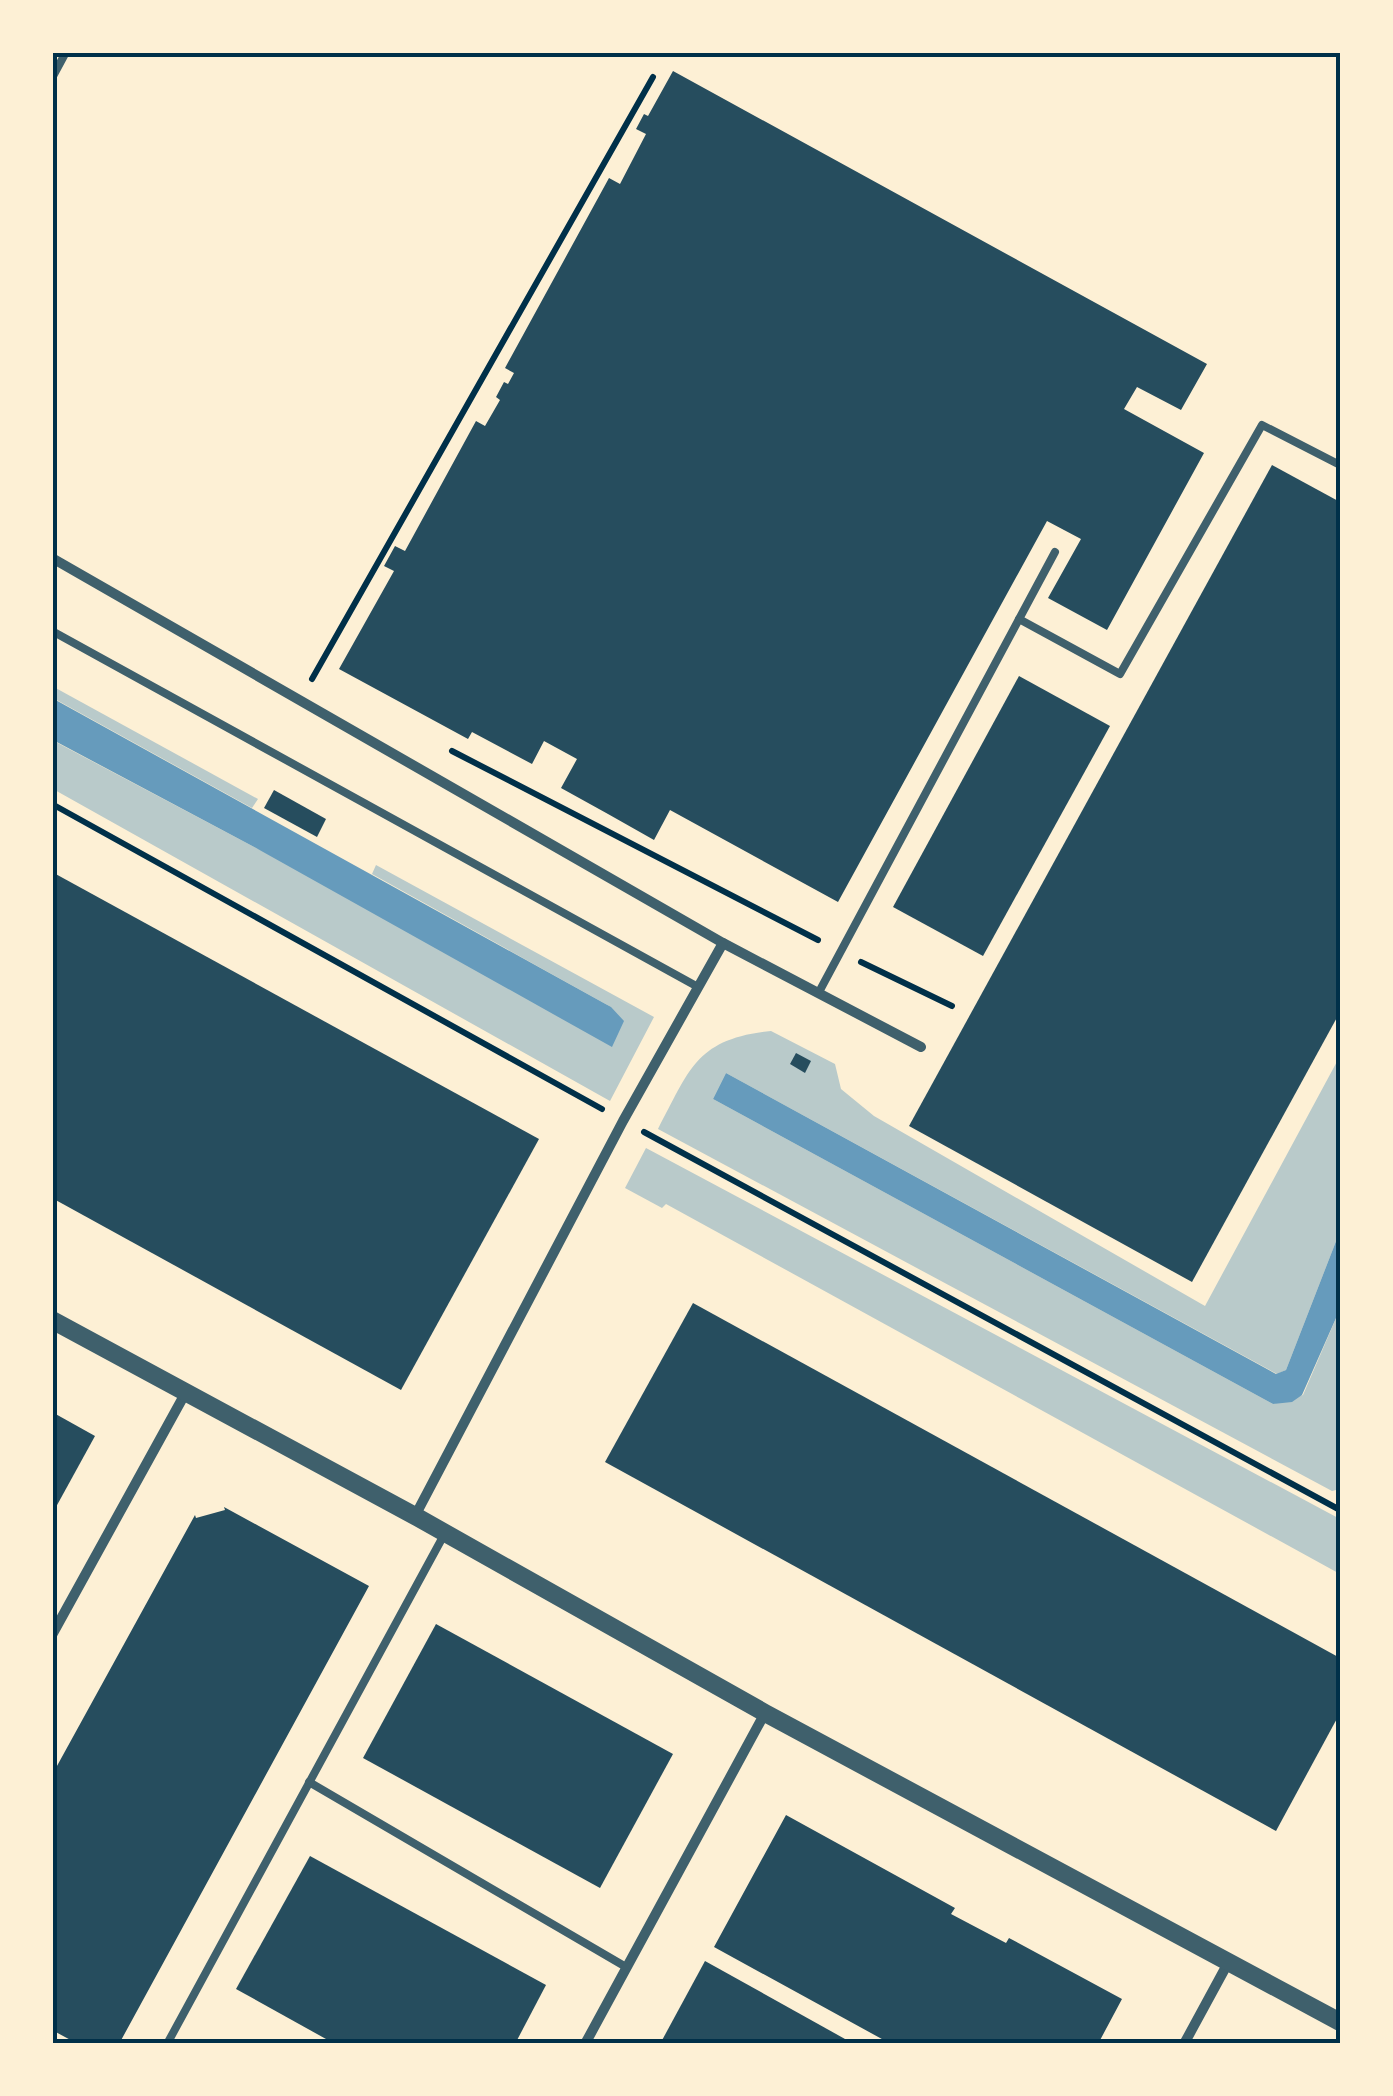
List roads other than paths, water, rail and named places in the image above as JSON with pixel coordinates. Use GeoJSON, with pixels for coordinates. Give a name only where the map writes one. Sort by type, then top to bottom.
{"type":"FeatureCollection","features":[{"type":"Feature","properties":{"kind":"street"},"geometry":{"type":"LineString","coordinates":[[52,558],[723,943],[922,1047]]}},
{"type":"Feature","properties":{"kind":"street"},"geometry":{"type":"LineString","coordinates":[[415,1516],[623,1121],[723,943]]}},
{"type":"Feature","properties":{"kind":"street"},"geometry":{"type":"LineString","coordinates":[[52,1320],[415,1516],[765,1713],[1340,2022]]}},
{"type":"Feature","properties":{"kind":"street"},"geometry":{"type":"LineString","coordinates":[[52,1635],[186,1392]]}},
{"type":"Feature","properties":{"kind":"street"},"geometry":{"type":"LineString","coordinates":[[584,2044],[765,1713]]}},
{"type":"Feature","properties":{"kind":"street"},"geometry":{"type":"LineString","coordinates":[[1184,2044],[1228,1963]]}},
{"type":"Feature","properties":{"kind":"lane"},"geometry":{"type":"LineString","coordinates":[[52,78],[66,52]]}},
{"type":"Feature","properties":{"kind":"lane"},"geometry":{"type":"LineString","coordinates":[[1019,619],[1120,674],[1262,425],[1340,465]]}},
{"type":"Feature","properties":{"kind":"lane"},"geometry":{"type":"LineString","coordinates":[[820,992],[1055,552]]}},
{"type":"Feature","properties":{"kind":"lane"},"geometry":{"type":"LineString","coordinates":[[52,631],[698,987]]}},
{"type":"Feature","properties":{"kind":"lane"},"geometry":{"type":"LineString","coordinates":[[167,2044],[445,1533]]}},
{"type":"Feature","properties":{"kind":"lane"},"geometry":{"type":"LineString","coordinates":[[309,1782],[626,1967]]}},
{"type":"Feature","properties":{"kind":"water"},"geometry":{"type":"Polygon","coordinates":[[[52,698],[611,1007],[624,1021],[612,1047],[256,848],[53,740],[52,698]]]}},
{"type":"Feature","properties":{"kind":"water"},"geometry":{"type":"Polygon","coordinates":[[[726,1073],[1276,1374],[1286,1370],[1340,1231],[1340,1309],[1302,1395],[1292,1402],[1273,1404],[713,1099],[726,1073]]]}}]}
